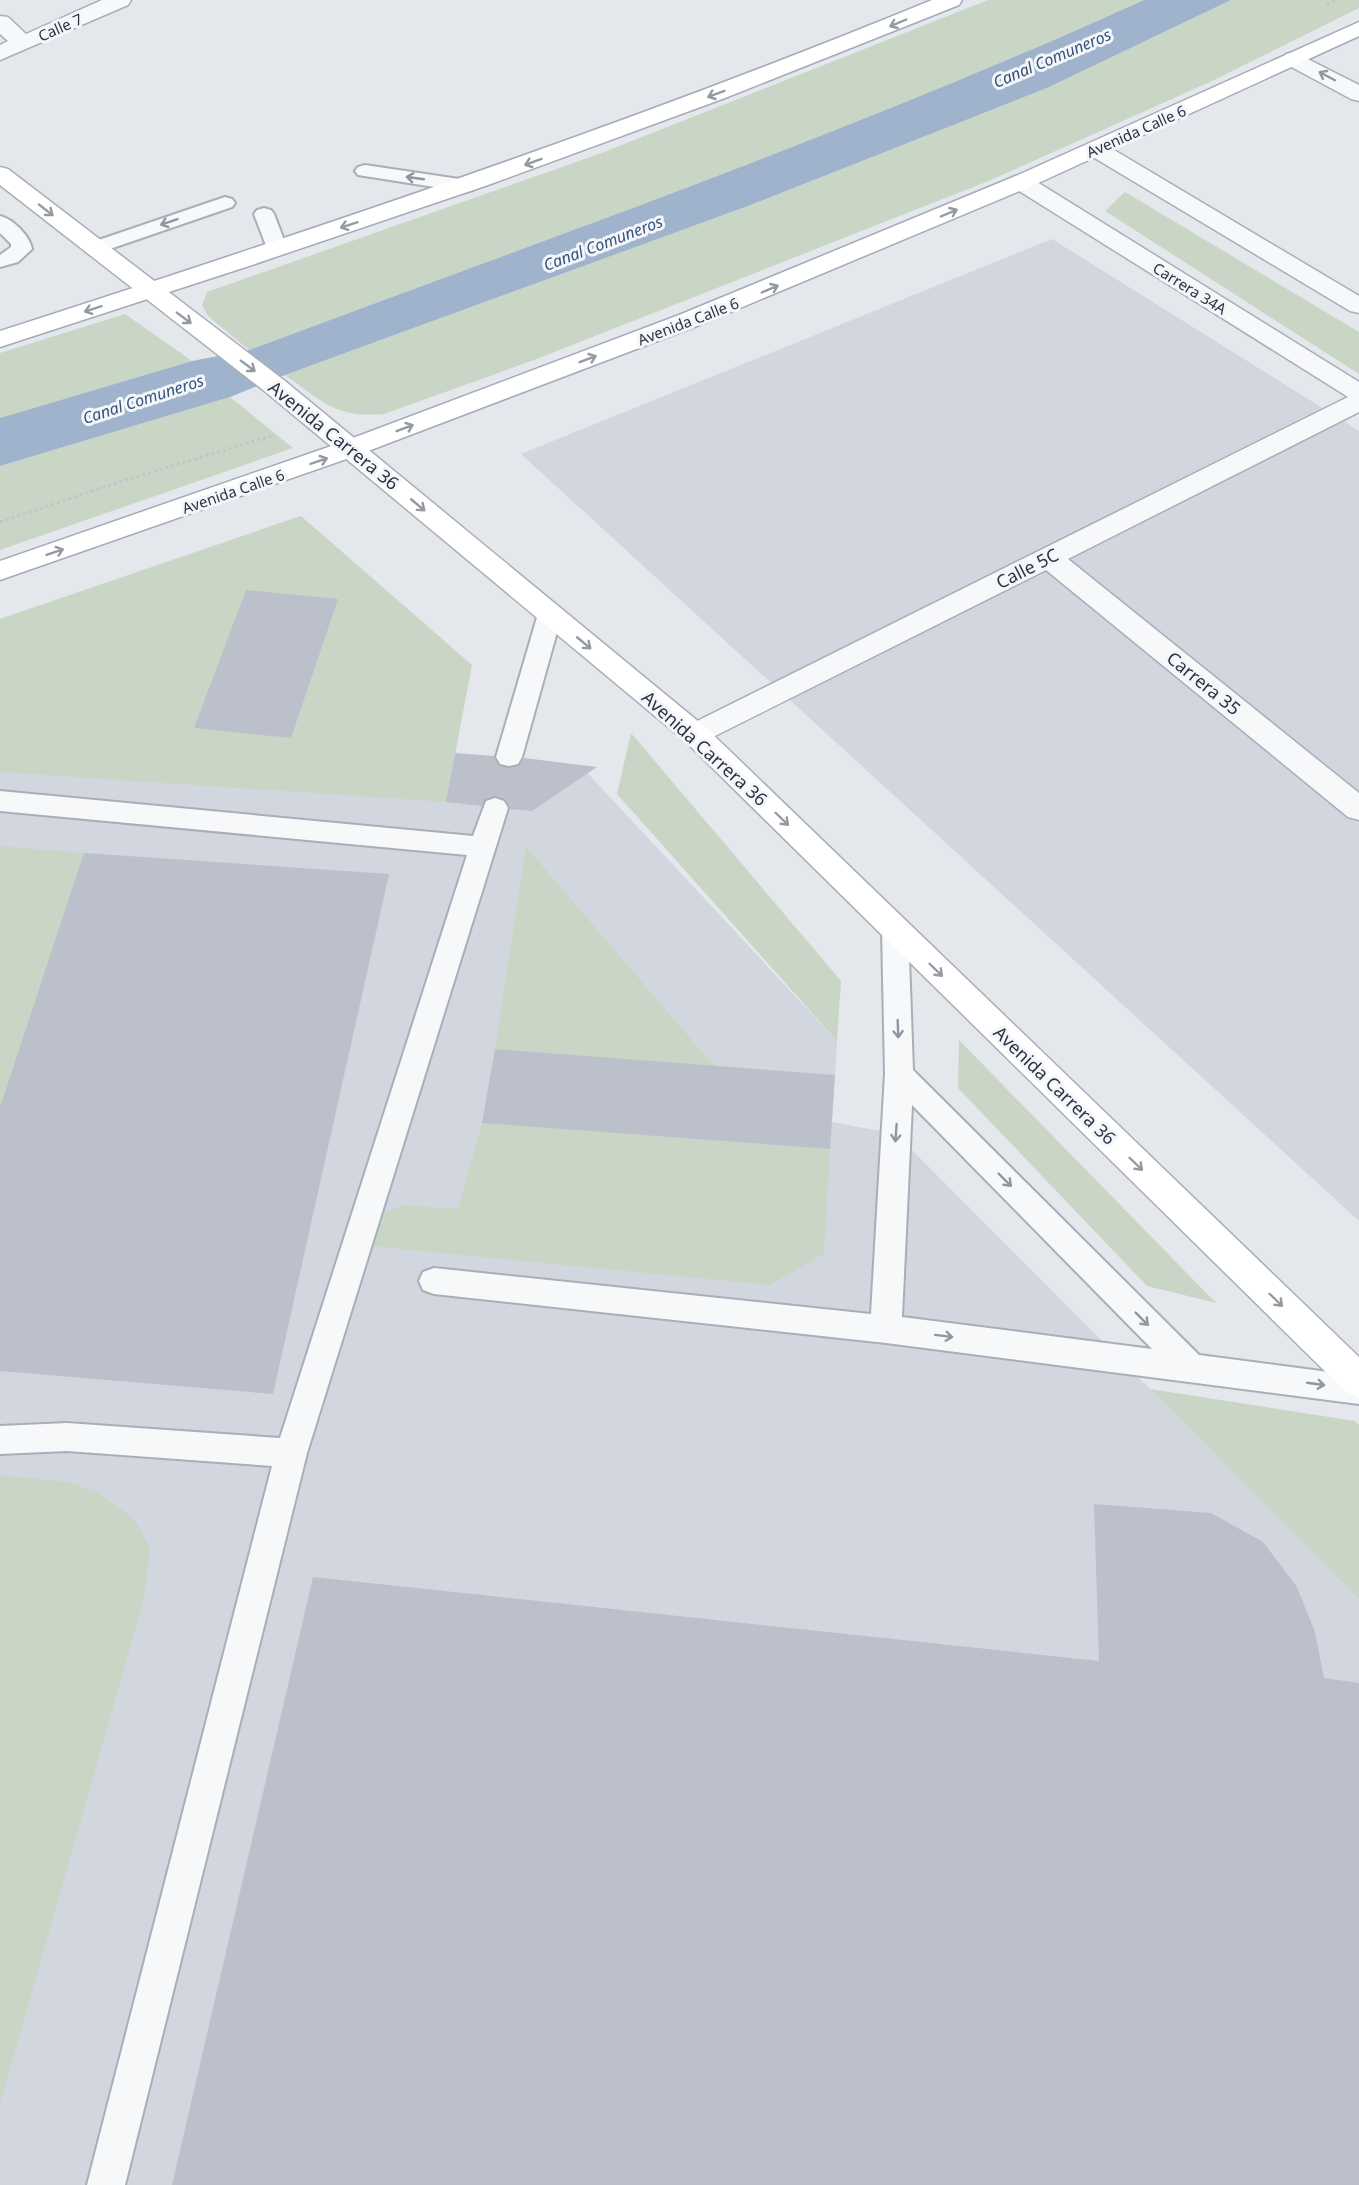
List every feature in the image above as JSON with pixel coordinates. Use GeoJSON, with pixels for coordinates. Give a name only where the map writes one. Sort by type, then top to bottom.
{"type":"FeatureCollection","features":[{"type":"Feature","properties":{"kind":"main road"},"geometry":{"type":"LineString","coordinates":[[0,339],[465,186],[740,85],[951,0]]}},
{"type":"Feature","properties":{"kind":"main road","name":"Avenida Calle 6"},"geometry":{"type":"LineString","coordinates":[[0,571],[351,450],[730,306],[1096,149],[1359,28]]}},
{"type":"Feature","properties":{"kind":"main road","name":"Avenida Carrera 36"},"geometry":{"type":"LineString","coordinates":[[0,174],[276,387],[694,734],[1359,1381]]}},
{"type":"Feature","properties":{"kind":"street","name":"Calle 7"},"geometry":{"type":"LineString","coordinates":[[0,53],[120,0]]}},
{"type":"Feature","properties":{"kind":"street"},"geometry":{"type":"LineString","coordinates":[[0,21],[23,43]]}},
{"type":"Feature","properties":{"kind":"street"},"geometry":{"type":"LineString","coordinates":[[1294,59],[1359,94]]}},
{"type":"Feature","properties":{"kind":"street"},"geometry":{"type":"LineString","coordinates":[[1096,149],[1359,306]]}},
{"type":"Feature","properties":{"kind":"street","name":"Carrera 34A"},"geometry":{"type":"LineString","coordinates":[[1021,182],[1359,393]]}},
{"type":"Feature","properties":{"kind":"street","name":"Calle 5C"},"geometry":{"type":"LineString","coordinates":[[694,734],[1359,402]]}},
{"type":"Feature","properties":{"kind":"street","name":"Carrera 35"},"geometry":{"type":"LineString","coordinates":[[1048,557],[1359,809]]}},
{"type":"Feature","properties":{"kind":"lane"},"geometry":{"type":"LineString","coordinates":[[365,171],[465,186]]}},
{"type":"Feature","properties":{"kind":"lane"},"geometry":{"type":"LineString","coordinates":[[94,248],[225,203]]}},
{"type":"Feature","properties":{"kind":"lane"},"geometry":{"type":"LineString","coordinates":[[264,214],[277,248]]}},
{"type":"Feature","properties":{"kind":"lane"},"geometry":{"type":"LineString","coordinates":[[0,222],[21,242],[22,249],[11,258],[0,261]]}},
{"type":"Feature","properties":{"kind":"lane"},"geometry":{"type":"LineString","coordinates":[[509,757],[550,614]]}},
{"type":"Feature","properties":{"kind":"lane"},"geometry":{"type":"LineString","coordinates":[[0,801],[482,848]]}},
{"type":"Feature","properties":{"kind":"lane"},"geometry":{"type":"LineString","coordinates":[[106,2185],[291,1453],[495,808]]}},
{"type":"Feature","properties":{"kind":"lane"},"geometry":{"type":"LineString","coordinates":[[886,1329],[899,1074],[894,929]]}},
{"type":"Feature","properties":{"kind":"lane"},"geometry":{"type":"LineString","coordinates":[[899,1074],[1191,1368]]}},
{"type":"Feature","properties":{"kind":"lane"},"geometry":{"type":"LineString","coordinates":[[434,1281],[886,1329],[1359,1390]]}},
{"type":"Feature","properties":{"kind":"lane"},"geometry":{"type":"LineString","coordinates":[[0,1440],[67,1437],[291,1453]]}},
{"type":"Feature","properties":{"kind":"path"},"geometry":{"type":"LineString","coordinates":[[1327,5],[1337,0]]}},
{"type":"Feature","properties":{"kind":"path"},"geometry":{"type":"LineString","coordinates":[[0,522],[119,482],[317,421]]}},
{"type":"Feature","properties":{"kind":"shaded area"},"geometry":{"type":"Polygon","coordinates":[[[1052,239],[1359,431],[1359,1221],[521,454],[1052,239]]]}},
{"type":"Feature","properties":{"kind":"shaded area"},"geometry":{"type":"Polygon","coordinates":[[[301,516],[455,759],[580,765],[837,1041],[832,1122],[896,1134],[1359,1599],[1359,2185],[0,2185],[0,619],[301,516]]]}},
{"type":"Feature","properties":{"kind":"green space"},"geometry":{"type":"Polygon","coordinates":[[[988,0],[1144,0],[924,95],[812,139],[249,350],[208,316],[202,305],[207,292],[599,154],[988,0]]]}},
{"type":"Feature","properties":{"kind":"green space"},"geometry":{"type":"Polygon","coordinates":[[[1231,0],[1359,0],[1359,8],[1212,81],[991,180],[534,360],[384,414],[367,415],[341,411],[320,400],[285,375],[748,206],[1047,88],[1231,0]]]}},
{"type":"Feature","properties":{"kind":"green space"},"geometry":{"type":"Polygon","coordinates":[[[1125,192],[1359,332],[1359,374],[1105,211],[1125,192]]]}},
{"type":"Feature","properties":{"kind":"green space"},"geometry":{"type":"Polygon","coordinates":[[[125,314],[192,361],[0,418],[0,353],[125,314]]]}},
{"type":"Feature","properties":{"kind":"green space"},"geometry":{"type":"Polygon","coordinates":[[[230,397],[293,448],[0,550],[0,466],[230,397]]]}},
{"type":"Feature","properties":{"kind":"green space"},"geometry":{"type":"Polygon","coordinates":[[[301,516],[472,665],[446,802],[0,772],[0,619],[301,516]]]}},
{"type":"Feature","properties":{"kind":"green space"},"geometry":{"type":"Polygon","coordinates":[[[631,733],[841,981],[837,1041],[617,794],[631,733]]]}},
{"type":"Feature","properties":{"kind":"green space"},"geometry":{"type":"Polygon","coordinates":[[[0,846],[84,853],[0,1107],[0,846]]]}},
{"type":"Feature","properties":{"kind":"green space"},"geometry":{"type":"Polygon","coordinates":[[[526,847],[714,1066],[495,1049],[526,847]]]}},
{"type":"Feature","properties":{"kind":"green space"},"geometry":{"type":"Polygon","coordinates":[[[959,1040],[1216,1303],[1147,1286],[958,1088],[959,1040]]]}},
{"type":"Feature","properties":{"kind":"green space"},"geometry":{"type":"Polygon","coordinates":[[[482,1123],[830,1149],[824,1254],[769,1285],[360,1245],[362,1223],[403,1205],[458,1209],[482,1123]]]}},
{"type":"Feature","properties":{"kind":"green space"},"geometry":{"type":"Polygon","coordinates":[[[1150,1389],[1355,1421],[1359,1425],[1359,1599],[1150,1389]]]}},
{"type":"Feature","properties":{"kind":"green space"},"geometry":{"type":"Polygon","coordinates":[[[0,1475],[69,1482],[98,1493],[134,1519],[150,1547],[144,1599],[0,2104],[0,1475]]]}},
{"type":"Feature","properties":{"kind":"water","name":"Canal Comuneros"},"geometry":{"type":"Polygon","coordinates":[[[1144,0],[1231,0],[1047,88],[748,206],[230,397],[0,466],[0,418],[192,361],[249,350],[812,139],[924,95],[1144,0]]]}},
{"type":"Feature","properties":{"kind":"building"},"geometry":{"type":"Polygon","coordinates":[[[246,590],[338,599],[291,738],[194,728],[246,590]]]}},
{"type":"Feature","properties":{"kind":"building"},"geometry":{"type":"Polygon","coordinates":[[[455,753],[494,756],[498,765],[509,768],[518,766],[524,758],[597,767],[532,811],[510,809],[506,800],[496,796],[485,799],[482,806],[446,802],[455,753]]]}},
{"type":"Feature","properties":{"kind":"building"},"geometry":{"type":"Polygon","coordinates":[[[84,853],[389,874],[273,1394],[0,1371],[0,1107],[84,853]]]}},
{"type":"Feature","properties":{"kind":"building"},"geometry":{"type":"Polygon","coordinates":[[[495,1049],[835,1075],[830,1149],[482,1123],[495,1049]]]}},
{"type":"Feature","properties":{"kind":"building"},"geometry":{"type":"Polygon","coordinates":[[[1094,1504],[1211,1513],[1263,1542],[1297,1587],[1315,1632],[1324,1678],[1359,1683],[1359,2185],[172,2185],[313,1577],[1099,1661],[1094,1504]]]}}]}
